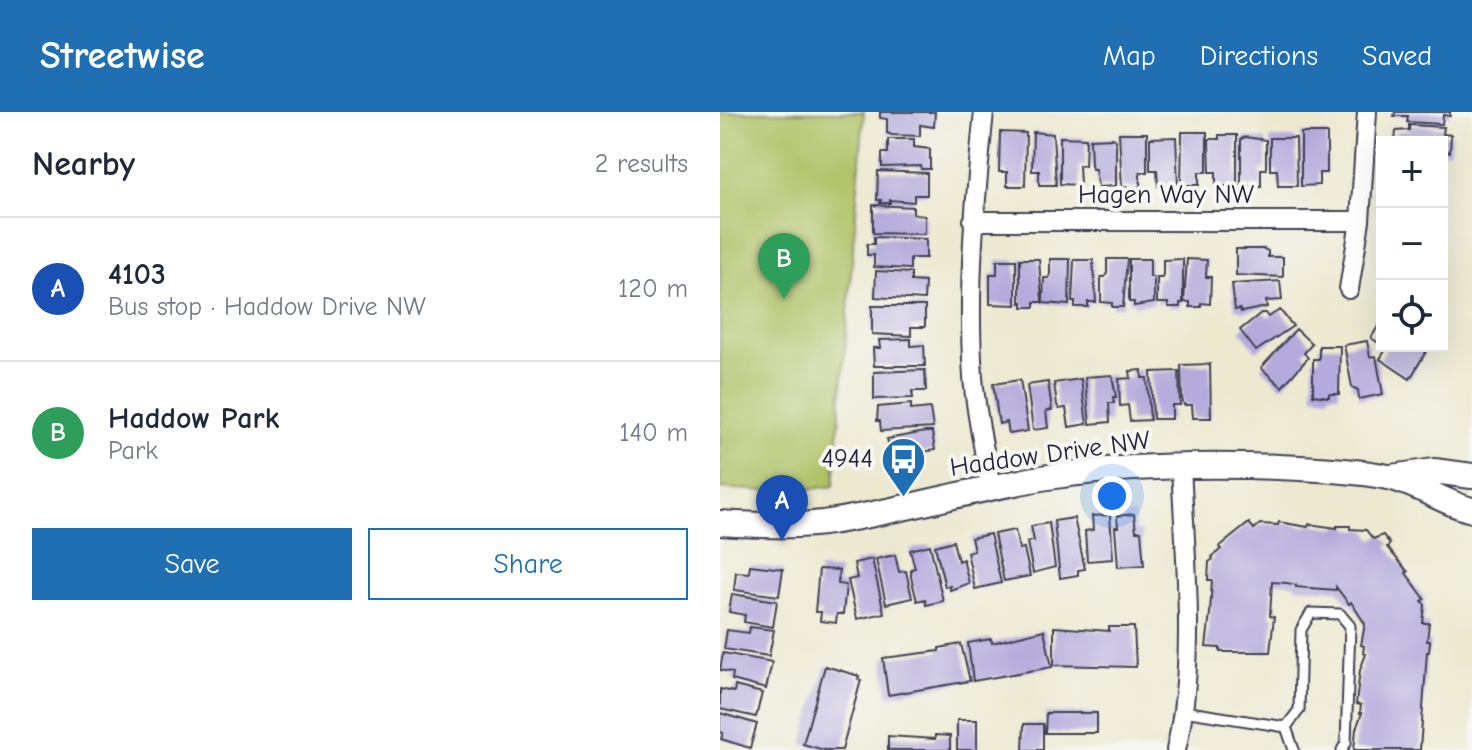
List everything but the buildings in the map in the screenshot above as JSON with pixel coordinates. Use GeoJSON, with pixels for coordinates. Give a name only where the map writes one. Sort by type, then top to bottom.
{"type":"FeatureCollection","features":[{"type":"Feature","properties":{"kind":"street"},"geometry":{"type":"LineString","coordinates":[[984,112],[973,221],[973,379],[991,487]]}},
{"type":"Feature","properties":{"kind":"street"},"geometry":{"type":"LineString","coordinates":[[1349,289],[1360,221],[1367,112]]}},
{"type":"Feature","properties":{"kind":"street","name":"Hagen Way NW"},"geometry":{"type":"LineString","coordinates":[[973,221],[1360,221]]}},
{"type":"Feature","properties":{"kind":"street"},"geometry":{"type":"LineString","coordinates":[[1176,750],[1183,711],[1187,606],[1181,465]]}},
{"type":"Feature","properties":{"kind":"street","name":"Haddow Drive NW"},"geometry":{"type":"LineString","coordinates":[[720,523],[820,523],[861,517],[991,487],[1123,467],[1181,465],[1308,469],[1391,477],[1434,471],[1472,476]]}},
{"type":"Feature","properties":{"kind":"street","name":"Haddow Drive NW"},"geometry":{"type":"LineString","coordinates":[[1391,477],[1472,510]]}},
{"type":"Feature","properties":{"kind":"lane"},"geometry":{"type":"LineString","coordinates":[[1286,727],[1299,710],[1301,630],[1311,613],[1340,614],[1350,626],[1346,743],[1342,750]]}},
{"type":"Feature","properties":{"kind":"lane"},"geometry":{"type":"LineString","coordinates":[[1183,711],[1286,727]]}},
{"type":"Feature","properties":{"kind":"lane"},"geometry":{"type":"LineString","coordinates":[[1286,727],[1294,750]]}},
{"type":"Feature","properties":{"kind":"green space"},"geometry":{"type":"Polygon","coordinates":[[[720,112],[864,112],[834,486],[784,492],[720,488],[720,112]]]}},
{"type":"Feature","properties":{"kind":"place","name":"Haddow Park"},"geometry":{"type":"Point","coordinates":[784,299]}},
{"type":"Feature","properties":{"kind":"place","name":"4944"},"geometry":{"type":"Point","coordinates":[904,498]}},
{"type":"Feature","properties":{"kind":"place","name":"4103"},"geometry":{"type":"Point","coordinates":[782,541]}}]}
